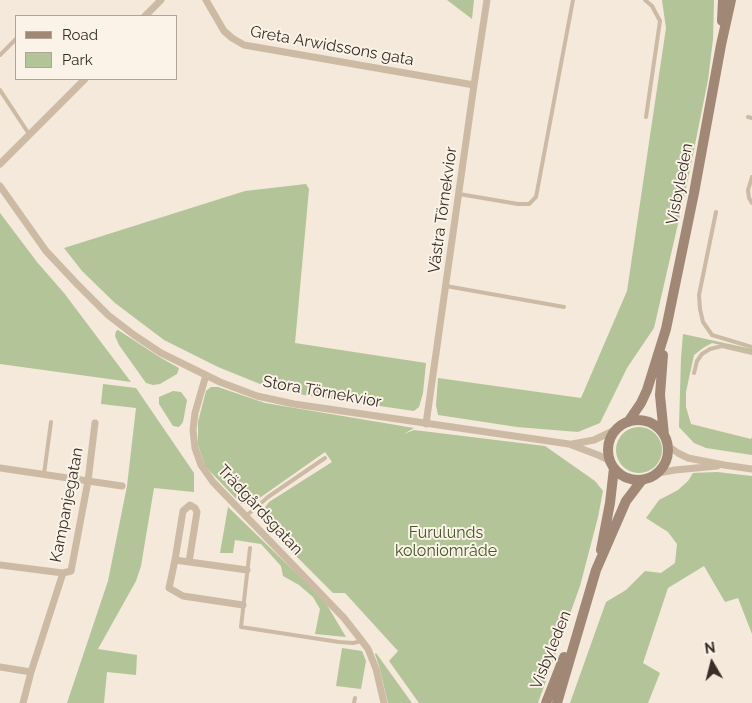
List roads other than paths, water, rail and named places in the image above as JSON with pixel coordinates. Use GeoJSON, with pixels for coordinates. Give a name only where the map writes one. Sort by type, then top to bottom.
{"type":"FeatureCollection","features":[{"type":"Feature","properties":{"kind":"main road","name":"Visbyleden"},"geometry":{"type":"LineString","coordinates":[[721,45],[723,0]]}},
{"type":"Feature","properties":{"kind":"main road","name":"Visbyleden"},"geometry":{"type":"LineString","coordinates":[[628,422],[647,390],[666,329],[701,157],[721,45],[732,0]]}},
{"type":"Feature","properties":{"kind":"main road","name":"Visbyleden"},"geometry":{"type":"LineString","coordinates":[[664,435],[660,395],[666,329]]}},
{"type":"Feature","properties":{"kind":"main road"},"geometry":{"type":"LineString","coordinates":[[646,421],[658,428],[664,435],[668,446],[666,461],[658,473],[650,478],[632,480],[624,477],[612,465],[608,451],[609,444],[617,429],[628,422],[646,421]]}},
{"type":"Feature","properties":{"kind":"main road","name":"Visbyleden"},"geometry":{"type":"LineString","coordinates":[[596,570],[610,504],[612,465]]}},
{"type":"Feature","properties":{"kind":"main road","name":"Visbyleden"},"geometry":{"type":"LineString","coordinates":[[557,703],[596,570],[626,501],[642,480]]}},
{"type":"Feature","properties":{"kind":"main road","name":"Visbyleden"},"geometry":{"type":"LineString","coordinates":[[546,703],[584,607]]}},
{"type":"Feature","properties":{"kind":"street"},"geometry":{"type":"LineString","coordinates":[[146,15],[161,0]]}},
{"type":"Feature","properties":{"kind":"street","name":"Greta Arwidssons gata"},"geometry":{"type":"LineString","coordinates":[[206,0],[224,31],[244,45],[474,85]]}},
{"type":"Feature","properties":{"kind":"street","name":"Västra Törnekvior"},"geometry":{"type":"LineString","coordinates":[[426,424],[487,0]]}},
{"type":"Feature","properties":{"kind":"street"},"geometry":{"type":"LineString","coordinates":[[0,164],[83,80]]}},
{"type":"Feature","properties":{"kind":"street","name":"Stora Törnekvior"},"geometry":{"type":"LineString","coordinates":[[0,186],[46,251],[108,315],[161,353],[206,375],[257,396],[294,404],[569,444]]}},
{"type":"Feature","properties":{"kind":"street","name":"Trädgårdsgatan"},"geometry":{"type":"LineString","coordinates":[[206,375],[193,430],[195,448],[201,464],[213,482],[344,618],[362,641],[376,669],[384,703]]}},
{"type":"Feature","properties":{"kind":"street","name":"Kampanjegatan"},"geometry":{"type":"LineString","coordinates":[[23,703],[63,573],[71,571],[88,481],[95,422]]}},
{"type":"Feature","properties":{"kind":"street"},"geometry":{"type":"LineString","coordinates":[[569,444],[594,440],[617,429]]}},
{"type":"Feature","properties":{"kind":"street"},"geometry":{"type":"LineString","coordinates":[[569,444],[598,455],[612,465]]}},
{"type":"Feature","properties":{"kind":"street"},"geometry":{"type":"LineString","coordinates":[[668,446],[682,456],[752,469]]}},
{"type":"Feature","properties":{"kind":"street"},"geometry":{"type":"LineString","coordinates":[[658,473],[724,465]]}},
{"type":"Feature","properties":{"kind":"street"},"geometry":{"type":"LineString","coordinates":[[0,468],[122,486]]}},
{"type":"Feature","properties":{"kind":"street"},"geometry":{"type":"LineString","coordinates":[[189,562],[197,512],[190,505],[183,511],[169,588],[182,596],[243,605]]}},
{"type":"Feature","properties":{"kind":"street"},"geometry":{"type":"LineString","coordinates":[[174,560],[247,570]]}},
{"type":"Feature","properties":{"kind":"street"},"geometry":{"type":"LineString","coordinates":[[0,565],[63,573]]}},
{"type":"Feature","properties":{"kind":"street"},"geometry":{"type":"LineString","coordinates":[[0,667],[31,672]]}},
{"type":"Feature","properties":{"kind":"lane"},"geometry":{"type":"LineString","coordinates":[[459,194],[518,204],[529,204],[536,197],[573,0]]}},
{"type":"Feature","properties":{"kind":"lane"},"geometry":{"type":"LineString","coordinates":[[645,0],[652,6],[660,21],[646,118]]}},
{"type":"Feature","properties":{"kind":"lane"},"geometry":{"type":"LineString","coordinates":[[0,55],[15,40]]}},
{"type":"Feature","properties":{"kind":"lane"},"geometry":{"type":"LineString","coordinates":[[0,90],[30,135]]}},
{"type":"Feature","properties":{"kind":"lane"},"geometry":{"type":"LineString","coordinates":[[752,177],[748,190],[752,203]]}},
{"type":"Feature","properties":{"kind":"lane"},"geometry":{"type":"LineString","coordinates":[[716,212],[699,295],[703,322],[712,335],[752,347]]}},
{"type":"Feature","properties":{"kind":"lane"},"geometry":{"type":"LineString","coordinates":[[446,286],[564,307]]}},
{"type":"Feature","properties":{"kind":"lane"},"geometry":{"type":"LineString","coordinates":[[694,373],[697,361],[702,354],[710,349],[722,346],[752,353]]}},
{"type":"Feature","properties":{"kind":"lane"},"geometry":{"type":"LineString","coordinates":[[44,474],[51,422]]}},
{"type":"Feature","properties":{"kind":"lane"},"geometry":{"type":"LineString","coordinates":[[246,516],[268,497],[326,458]]}},
{"type":"Feature","properties":{"kind":"lane"},"geometry":{"type":"LineString","coordinates":[[250,548],[241,627],[339,642],[353,643],[362,641]]}},
{"type":"Feature","properties":{"kind":"lane"},"geometry":{"type":"LineString","coordinates":[[354,703],[355,698]]}},
{"type":"Feature","properties":{"kind":"park label","name":"Furulunds koloniområde"},"geometry":{"type":"Point","coordinates":[446,542]}}]}
